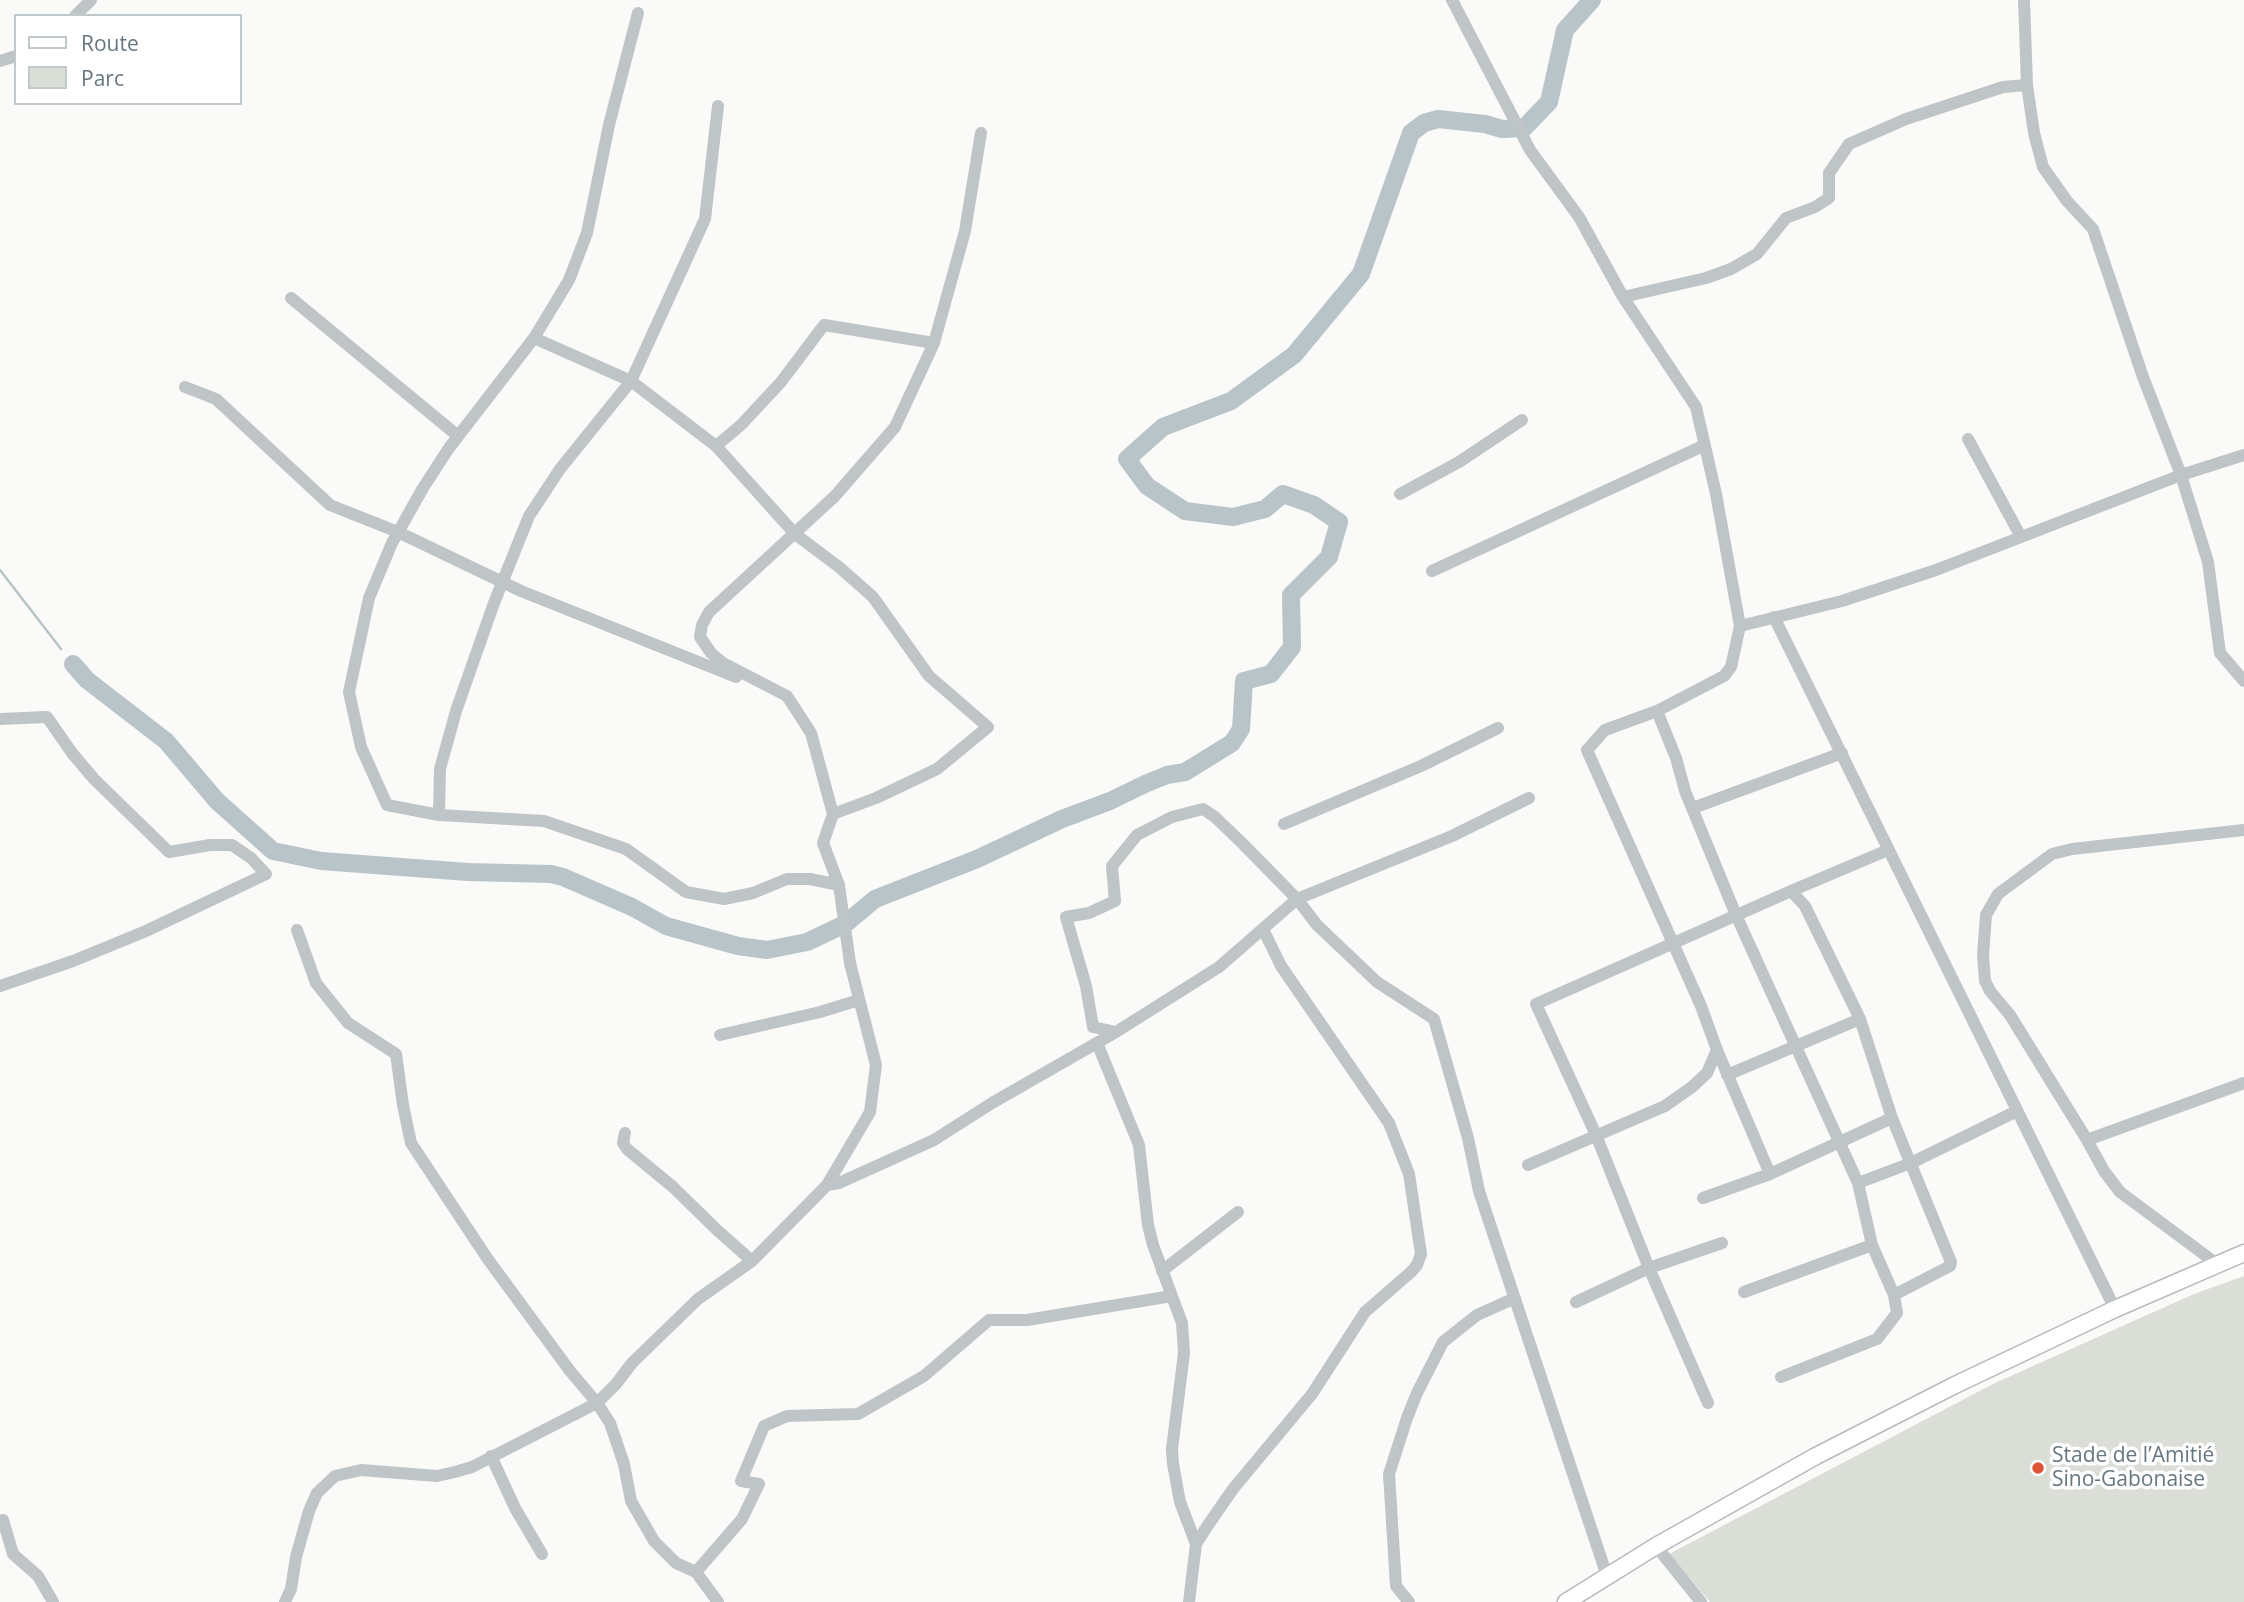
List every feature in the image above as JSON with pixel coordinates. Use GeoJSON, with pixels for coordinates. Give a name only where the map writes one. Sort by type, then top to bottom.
{"type":"FeatureCollection","features":[{"type":"Feature","properties":{"kind":"main road"},"geometry":{"type":"LineString","coordinates":[[1566,1602],[1656,1546],[1839,1444],[1955,1385],[2244,1252]]}},
{"type":"Feature","properties":{"kind":"street"},"geometry":{"type":"LineString","coordinates":[[77,14],[91,0]]}},
{"type":"Feature","properties":{"kind":"street"},"geometry":{"type":"LineString","coordinates":[[1452,0],[1531,150],[1579,217],[1623,297],[1696,407],[1740,626],[1731,667],[1724,676],[1657,711],[1605,730],[1587,750],[1701,1006],[1727,1075],[1770,1174]]}},
{"type":"Feature","properties":{"kind":"street"},"geometry":{"type":"LineString","coordinates":[[2024,0],[2027,85],[2034,133],[2043,167],[2067,201],[2093,229],[2143,377],[2181,475],[2208,562],[2220,653],[2244,681]]}},
{"type":"Feature","properties":{"kind":"street"},"geometry":{"type":"LineString","coordinates":[[638,13],[609,125],[587,233],[569,280],[534,338],[458,436],[423,488],[398,532],[369,598],[349,692],[361,747],[387,805],[439,815],[544,821],[626,849],[686,892],[724,898],[753,893],[787,879],[810,879],[839,885]]}},
{"type":"Feature","properties":{"kind":"street"},"geometry":{"type":"LineString","coordinates":[[1623,297],[1706,278],[1731,269],[1757,254],[1786,218],[1815,207],[1829,198],[1829,173],[1849,144],[1906,119],[2003,87],[2027,85]]}},
{"type":"Feature","properties":{"kind":"street"},"geometry":{"type":"LineString","coordinates":[[439,815],[440,769],[456,711],[502,582],[529,516],[560,469],[631,381],[705,219],[718,106]]}},
{"type":"Feature","properties":{"kind":"street"},"geometry":{"type":"LineString","coordinates":[[285,1602],[291,1589],[296,1557],[309,1511],[317,1493],[334,1476],[361,1470],[437,1476],[472,1467],[597,1403],[632,1363],[698,1299],[752,1261],[827,1185],[864,1125],[872,1102],[876,1065],[850,963],[839,885],[823,844],[833,814],[811,733],[787,696],[723,663],[711,653],[701,637],[702,625],[709,612],[835,496],[894,427],[934,344],[965,231],[981,133]]}},
{"type":"Feature","properties":{"kind":"street"},"geometry":{"type":"LineString","coordinates":[[291,298],[458,436]]}},
{"type":"Feature","properties":{"kind":"street"},"geometry":{"type":"LineString","coordinates":[[716,446],[741,425],[781,382],[824,325],[934,344]]}},
{"type":"Feature","properties":{"kind":"street"},"geometry":{"type":"LineString","coordinates":[[534,338],[631,381],[716,446],[795,534],[873,597],[929,676],[988,727],[937,769],[876,798],[833,814]]}},
{"type":"Feature","properties":{"kind":"street"},"geometry":{"type":"LineString","coordinates":[[185,387],[216,399],[330,505],[398,532],[502,582],[787,696]]}},
{"type":"Feature","properties":{"kind":"street"},"geometry":{"type":"LineString","coordinates":[[1400,494],[1459,462],[1522,420]]}},
{"type":"Feature","properties":{"kind":"street"},"geometry":{"type":"LineString","coordinates":[[1968,439],[2021,537]]}},
{"type":"Feature","properties":{"kind":"street"},"geometry":{"type":"LineString","coordinates":[[1432,571],[1705,445]]}},
{"type":"Feature","properties":{"kind":"street"},"geometry":{"type":"LineString","coordinates":[[1740,626],[1842,601],[1936,570],[2181,475],[2244,455]]}},
{"type":"Feature","properties":{"kind":"street"},"geometry":{"type":"LineString","coordinates":[[1774,617],[2115,1310]]}},
{"type":"Feature","properties":{"kind":"street"},"geometry":{"type":"LineString","coordinates":[[1657,711],[1736,915],[1858,1183],[1872,1245],[1894,1295],[1897,1313],[1877,1339],[1781,1377]]}},
{"type":"Feature","properties":{"kind":"street"},"geometry":{"type":"LineString","coordinates":[[0,719],[47,717],[94,779],[169,852],[210,845],[232,845],[251,858],[266,874],[146,931],[74,961],[0,986]]}},
{"type":"Feature","properties":{"kind":"street"},"geometry":{"type":"LineString","coordinates":[[1284,824],[1422,766],[1498,728]]}},
{"type":"Feature","properties":{"kind":"street"},"geometry":{"type":"LineString","coordinates":[[1693,808],[1842,752]]}},
{"type":"Feature","properties":{"kind":"street"},"geometry":{"type":"LineString","coordinates":[[827,1185],[933,1140],[1116,1032],[1219,967],[1297,899],[1452,836],[1529,798]]}},
{"type":"Feature","properties":{"kind":"street"},"geometry":{"type":"LineString","coordinates":[[1116,1032],[1093,1027],[1086,986],[1066,917],[1090,914],[1115,901],[1112,866],[1137,835],[1172,817],[1203,809],[1215,817],[1297,899],[1317,925],[1377,982],[1434,1019],[1468,1138],[1479,1191],[1607,1576]]}},
{"type":"Feature","properties":{"kind":"street"},"geometry":{"type":"LineString","coordinates":[[2217,1264],[2120,1192],[2104,1171],[2010,1015],[1990,991],[1985,981],[1983,956],[1986,915],[1998,894],[2052,854],[2072,849],[2244,830]]}},
{"type":"Feature","properties":{"kind":"street"},"geometry":{"type":"LineString","coordinates":[[1708,1403],[1649,1268],[1596,1135],[1536,1004],[1888,850]]}},
{"type":"Feature","properties":{"kind":"street"},"geometry":{"type":"LineString","coordinates":[[1791,891],[1805,906],[1860,1020],[1892,1118],[1951,1262],[1950,1266],[1894,1295]]}},
{"type":"Feature","properties":{"kind":"street"},"geometry":{"type":"LineString","coordinates":[[1189,1602],[1196,1544],[1233,1489],[1312,1394],[1365,1312],[1418,1265],[1421,1254],[1409,1174],[1394,1135],[1281,966],[1264,929]]}},
{"type":"Feature","properties":{"kind":"street"},"geometry":{"type":"LineString","coordinates":[[297,930],[316,983],[348,1023],[396,1054],[402,1105],[411,1143],[487,1258],[610,1423],[624,1464],[631,1501],[654,1541],[676,1563],[696,1572],[718,1602]]}},
{"type":"Feature","properties":{"kind":"street"},"geometry":{"type":"LineString","coordinates":[[720,1035],[820,1012],[859,1000]]}},
{"type":"Feature","properties":{"kind":"street"},"geometry":{"type":"LineString","coordinates":[[1727,1075],[1860,1020]]}},
{"type":"Feature","properties":{"kind":"street"},"geometry":{"type":"LineString","coordinates":[[1097,1043],[1139,1145],[1148,1225],[1182,1323],[1184,1339],[1172,1449],[1180,1502],[1196,1544]]}},
{"type":"Feature","properties":{"kind":"street"},"geometry":{"type":"LineString","coordinates":[[1528,1165],[1665,1106],[1707,1073],[1717,1050]]}},
{"type":"Feature","properties":{"kind":"street"},"geometry":{"type":"LineString","coordinates":[[2087,1140],[2244,1083]]}},
{"type":"Feature","properties":{"kind":"street"},"geometry":{"type":"LineString","coordinates":[[1858,1183],[1911,1163],[2017,1111]]}},
{"type":"Feature","properties":{"kind":"street"},"geometry":{"type":"LineString","coordinates":[[1703,1198],[1770,1174],[1892,1118]]}},
{"type":"Feature","properties":{"kind":"street"},"geometry":{"type":"LineString","coordinates":[[625,1133],[623,1143],[627,1149],[752,1261]]}},
{"type":"Feature","properties":{"kind":"street"},"geometry":{"type":"LineString","coordinates":[[1162,1271],[1238,1212]]}},
{"type":"Feature","properties":{"kind":"street"},"geometry":{"type":"LineString","coordinates":[[1576,1302],[1649,1268],[1722,1243]]}},
{"type":"Feature","properties":{"kind":"street"},"geometry":{"type":"LineString","coordinates":[[1744,1293],[1872,1245]]}},
{"type":"Feature","properties":{"kind":"street"},"geometry":{"type":"LineString","coordinates":[[696,1572],[742,1519],[759,1484],[741,1481],[764,1426],[787,1416],[858,1414],[924,1376],[989,1320],[1027,1320],[1172,1296]]}},
{"type":"Feature","properties":{"kind":"street"},"geometry":{"type":"LineString","coordinates":[[1409,1602],[1396,1586],[1388,1474],[1407,1418],[1443,1342],[1477,1315],[1515,1298]]}},
{"type":"Feature","properties":{"kind":"street"},"geometry":{"type":"LineString","coordinates":[[491,1456],[515,1508],[542,1554]]}},
{"type":"Feature","properties":{"kind":"street"},"geometry":{"type":"LineString","coordinates":[[3,1520],[13,1554],[37,1576],[53,1602]]}},
{"type":"Feature","properties":{"kind":"street"},"geometry":{"type":"LineString","coordinates":[[1656,1546],[1701,1602]]}},
{"type":"Feature","properties":{"kind":"green space","name":"Stade de l’Amitié Sino-Gabonaise"},"geometry":{"type":"Polygon","coordinates":[[[2244,1276],[2244,1602],[1710,1602],[1669,1554],[1995,1383],[2194,1294],[2244,1276]]]}},
{"type":"Feature","properties":{"kind":"waterway"},"geometry":{"type":"LineString","coordinates":[[73,664],[87,680],[166,741],[217,801],[273,851],[321,861],[468,872],[551,874],[632,907],[666,926],[738,946],[767,950],[807,942],[845,924],[875,899],[977,859],[1145,784],[1167,775],[1185,772],[1232,743],[1241,729],[1244,681],[1271,674],[1292,647],[1291,595],[1329,557],[1339,522],[1314,505],[1283,494],[1265,509],[1233,517],[1185,511],[1147,486],[1127,459],[1163,427],[1231,401],[1294,355],[1361,274],[1411,133],[1424,123],[1438,119],[1485,124],[1502,129],[1524,128],[1549,102],[1565,30],[1592,0]]}},
{"type":"Feature","properties":{"kind":"waterway"},"geometry":{"type":"LineString","coordinates":[[0,570],[61,649]]}},
{"type":"Feature","properties":{"kind":"place","name":"Stade de l’Amitié Sino-Gabonaise"},"geometry":{"type":"Point","coordinates":[2038,1468]}}]}
